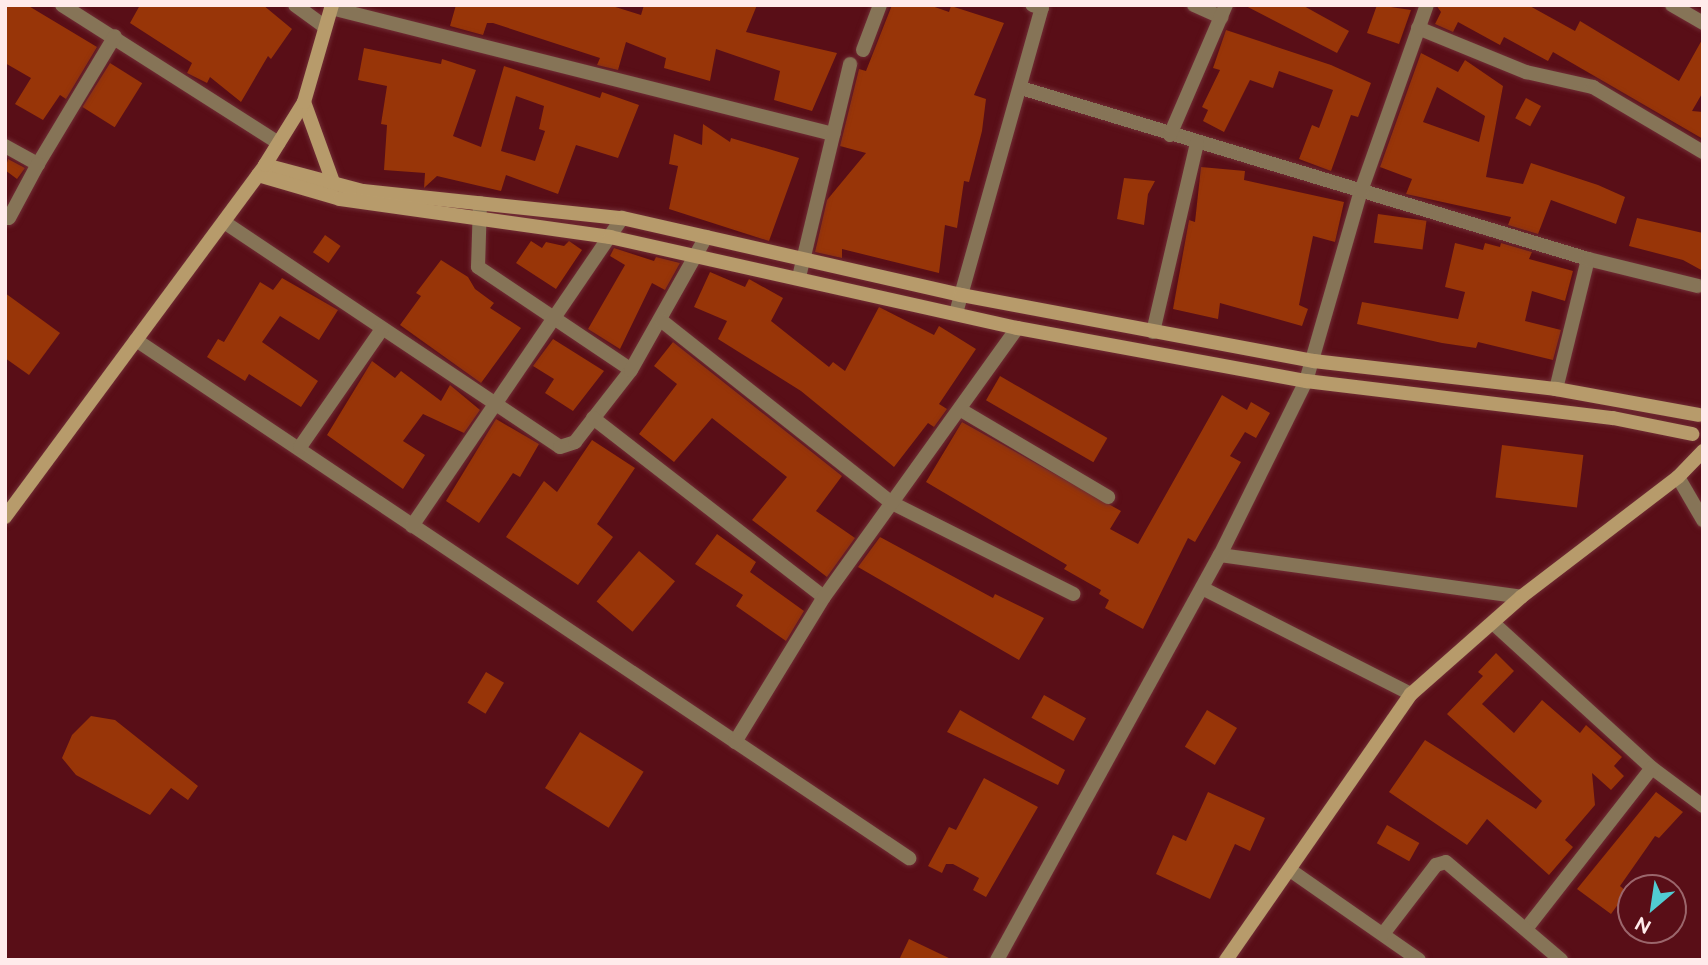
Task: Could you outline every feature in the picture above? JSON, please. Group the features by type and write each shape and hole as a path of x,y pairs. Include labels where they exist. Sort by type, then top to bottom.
{"street":[{"path":"62,5 115,36 279,143"},
{"path":"295,5 325,27"},
{"path":"863,50 880,5"},
{"path":"1170,135 1224,11 1194,5"},
{"path":"997,960 1220,555 1306,381 1314,362 1361,191 1427,5"},
{"path":"1672,5 1703,23"},
{"path":"5,517 224,222 279,143 304,102 331,6 833,134"},
{"path":"956,313 1021,88 1039,6"},
{"path":"1418,28 1527,72 1593,87 1703,152"},
{"path":"9,218 38,164 115,36"},
{"path":"799,277 850,64"},
{"path":"1021,88 1170,135 1588,258 1698,286"},
{"path":"304,102 334,185"},
{"path":"1153,332 1198,143"},
{"path":"5,146 38,164"},
{"path":"261,170 334,185 622,218 961,295 1314,362 1556,389 1701,414 1698,439 1613,418 1306,381 1017,328 697,254 610,237 340,199 261,170"},
{"path":"480,203 477,219 478,267 631,370"},
{"path":"412,526 622,218"},
{"path":"224,222 560,447 575,442 631,370 662,321 706,237"},
{"path":"1556,389 1588,258"},
{"path":"662,321 892,503 1074,594"},
{"path":"736,742 824,597 961,410 1017,328"},
{"path":"300,447 382,329"},
{"path":"136,340 300,447 412,526 909,858"},
{"path":"1613,418 1615,400"},
{"path":"961,410 1108,497"},
{"path":"593,418 824,597"},
{"path":"1226,960 1411,694 1521,597 1678,477 1703,451"},
{"path":"1678,477 1703,520"},
{"path":"1220,555 1521,597"},
{"path":"1202,588 1411,694"},
{"path":"1493,623 1652,768 1703,806"},
{"path":"1526,929 1652,768"},
{"path":"1383,934 1440,862 1452,865 1561,960"},
{"path":"1290,870 1419,960"}],"building":[{"path":"5,5 27,5 97,47 66,99 60,95 43,120 15,104 31,78 5,63"},
{"path":"140,5 263,5 292,29 271,59 268,56 241,102 210,77 207,83 187,73 192,63 130,23"},
{"path":"456,5 609,5 641,15 644,5 757,5 746,32 837,53 812,111 774,100 780,71 716,49 710,81 664,68 666,58 626,42 618,70 597,65 600,58 493,23 487,23 483,35 450,26"},
{"path":"892,5 929,5 949,12 951,6 1004,23 974,95 986,99 982,131 969,182 964,181 957,228 945,225 939,273 842,249 842,258 815,252 827,200 866,153 840,146 859,69 866,71"},
{"path":"1244,5 1302,5 1349,31 1337,53"},
{"path":"1377,5 1411,10 1399,44 1367,33"},
{"path":"1436,5 1528,5 1575,31 1580,21 1679,81 1703,38 1703,92 1692,111 1703,112 1703,139 1553,52 1548,61 1504,37 1500,45 1458,22 1453,32 1435,24 1441,12"},
{"path":"1226,30 1331,65 1371,83 1358,117 1351,115 1331,171 1299,159 1312,125 1319,128 1333,90 1279,71 1273,88 1250,80 1224,132 1203,121 1208,110 1202,107 1220,70 1213,68"},
{"path":"364,48 441,64 442,59 476,70 453,136 481,147 504,66 600,98 602,92 639,105 618,158 576,145 558,194 506,175 501,191 437,176 424,188 425,173 384,170 387,125 381,124 387,86 358,80","holes":["516,96 544,106 539,129 545,131 535,161 501,151"]},
{"path":"1421,53 1458,72 1465,60 1503,86 1486,177 1523,184 1531,163 1598,185 1625,197 1616,224 1551,200 1538,234 1508,225 1511,217 1406,194 1412,179 1380,167","holes":["1437,87 1485,116 1479,142 1423,122"]},
{"path":"110,63 142,83 115,127 82,107"},
{"path":"1526,98 1541,106 1530,126 1515,118"},
{"path":"703,124 730,142 731,138 799,158 769,241 669,209 678,166 669,164 674,134 702,145"},
{"path":"8,159 25,168 17,179 5,170"},
{"path":"1201,167 1245,171 1244,180 1344,202 1335,242 1313,236 1299,305 1308,309 1302,326 1220,303 1218,319 1173,309 1189,220 1195,222"},
{"path":"1124,178 1155,181 1148,194 1144,225 1117,219"},
{"path":"1378,214 1427,221 1422,250 1374,243"},
{"path":"1637,218 1703,233 1703,271 1683,260 1629,246"},
{"path":"325,235 341,246 329,263 313,252"},
{"path":"531,241 542,248 546,242 564,246 569,241 582,250 556,289 516,263"},
{"path":"1455,243 1483,250 1485,243 1500,247 1501,243 1532,252 1529,259 1573,271 1565,301 1532,291 1525,321 1561,330 1553,360 1478,342 1476,348 1442,343 1357,324 1362,302 1458,319 1465,292 1445,287"},
{"path":"614,248 654,261 656,257 680,263 665,290 652,283 620,349 588,329 625,265 610,256"},
{"path":"441,260 468,277 475,289 494,303 490,308 521,328 481,383 400,325 421,296 416,293"},
{"path":"710,272 745,287 749,279 783,298 771,321 829,367 833,362 845,371 879,307 934,335 939,326 976,349 939,404 947,409 934,427 928,423 894,467 801,391 718,339 727,321 694,307"},
{"path":"282,278 338,310 319,340 280,316 262,342 318,381 301,407 249,374 245,381 207,357 218,339 224,342 260,282 273,290"},
{"path":"5,293 60,333 29,375 5,358"},
{"path":"553,339 604,371 573,411 545,393 554,379 533,366"},
{"path":"673,342 842,476 816,511 855,538 827,577 752,520 787,477 712,418 674,462 639,434 677,384 654,366"},
{"path":"372,361 395,378 401,371 441,401 450,385 480,410 464,433 423,414 403,441 425,455 403,489 327,435"},
{"path":"1000,376 1107,438 1093,462 986,400"},
{"path":"1222,395 1247,410 1251,402 1270,413 1256,438 1245,432 1230,456 1241,462 1195,542 1188,538 1143,629 1105,608 1109,600 1099,594 1101,590 1064,569 1067,565 926,482 962,422 1121,511 1110,529 1138,544"},
{"path":"496,419 539,444 520,477 513,473 479,523 446,501"},
{"path":"592,440 635,468 597,524 613,537 578,585 506,537 544,481 557,492"},
{"path":"1502,445 1583,455 1577,508 1496,498"},
{"path":"717,534 756,562 750,572 804,611 786,641 736,606 743,595 695,564"},
{"path":"880,537 993,598 995,594 1044,618 1019,660 858,567"},
{"path":"639,551 675,581 633,632 597,602"},
{"path":"1496,653 1514,671 1482,704 1514,733 1542,700 1580,733 1586,725 1622,757 1614,766 1624,776 1611,790 1592,773 1595,805 1565,840 1573,847 1549,875 1487,819 1467,845 1389,792 1425,740 1536,809 1542,801 1447,714 1483,676 1478,672"},
{"path":"486,672 504,683 485,714 467,703"},
{"path":"1044,695 1086,718 1073,741 1031,718"},
{"path":"960,710 1065,770 1058,785 947,732"},
{"path":"1207,710 1237,728 1215,765 1185,747"},
{"path":"91,716 115,720 198,786 188,800 171,788 150,815 76,775 62,758 72,735"},
{"path":"580,732 644,772 609,828 545,788"},
{"path":"984,778 1038,807 986,897 973,890 979,878 953,864 946,864 942,873 928,866 949,827 956,830"},
{"path":"1208,792 1265,818 1250,851 1235,844 1210,899 1156,874 1173,835 1186,841"},
{"path":"1656,792 1683,812 1659,838 1655,836 1628,874 1617,874 1617,906 1611,914 1577,889"},
{"path":"1387,825 1419,843 1409,861 1377,843"},
{"path":"909,939 953,960 899,960"}]}
